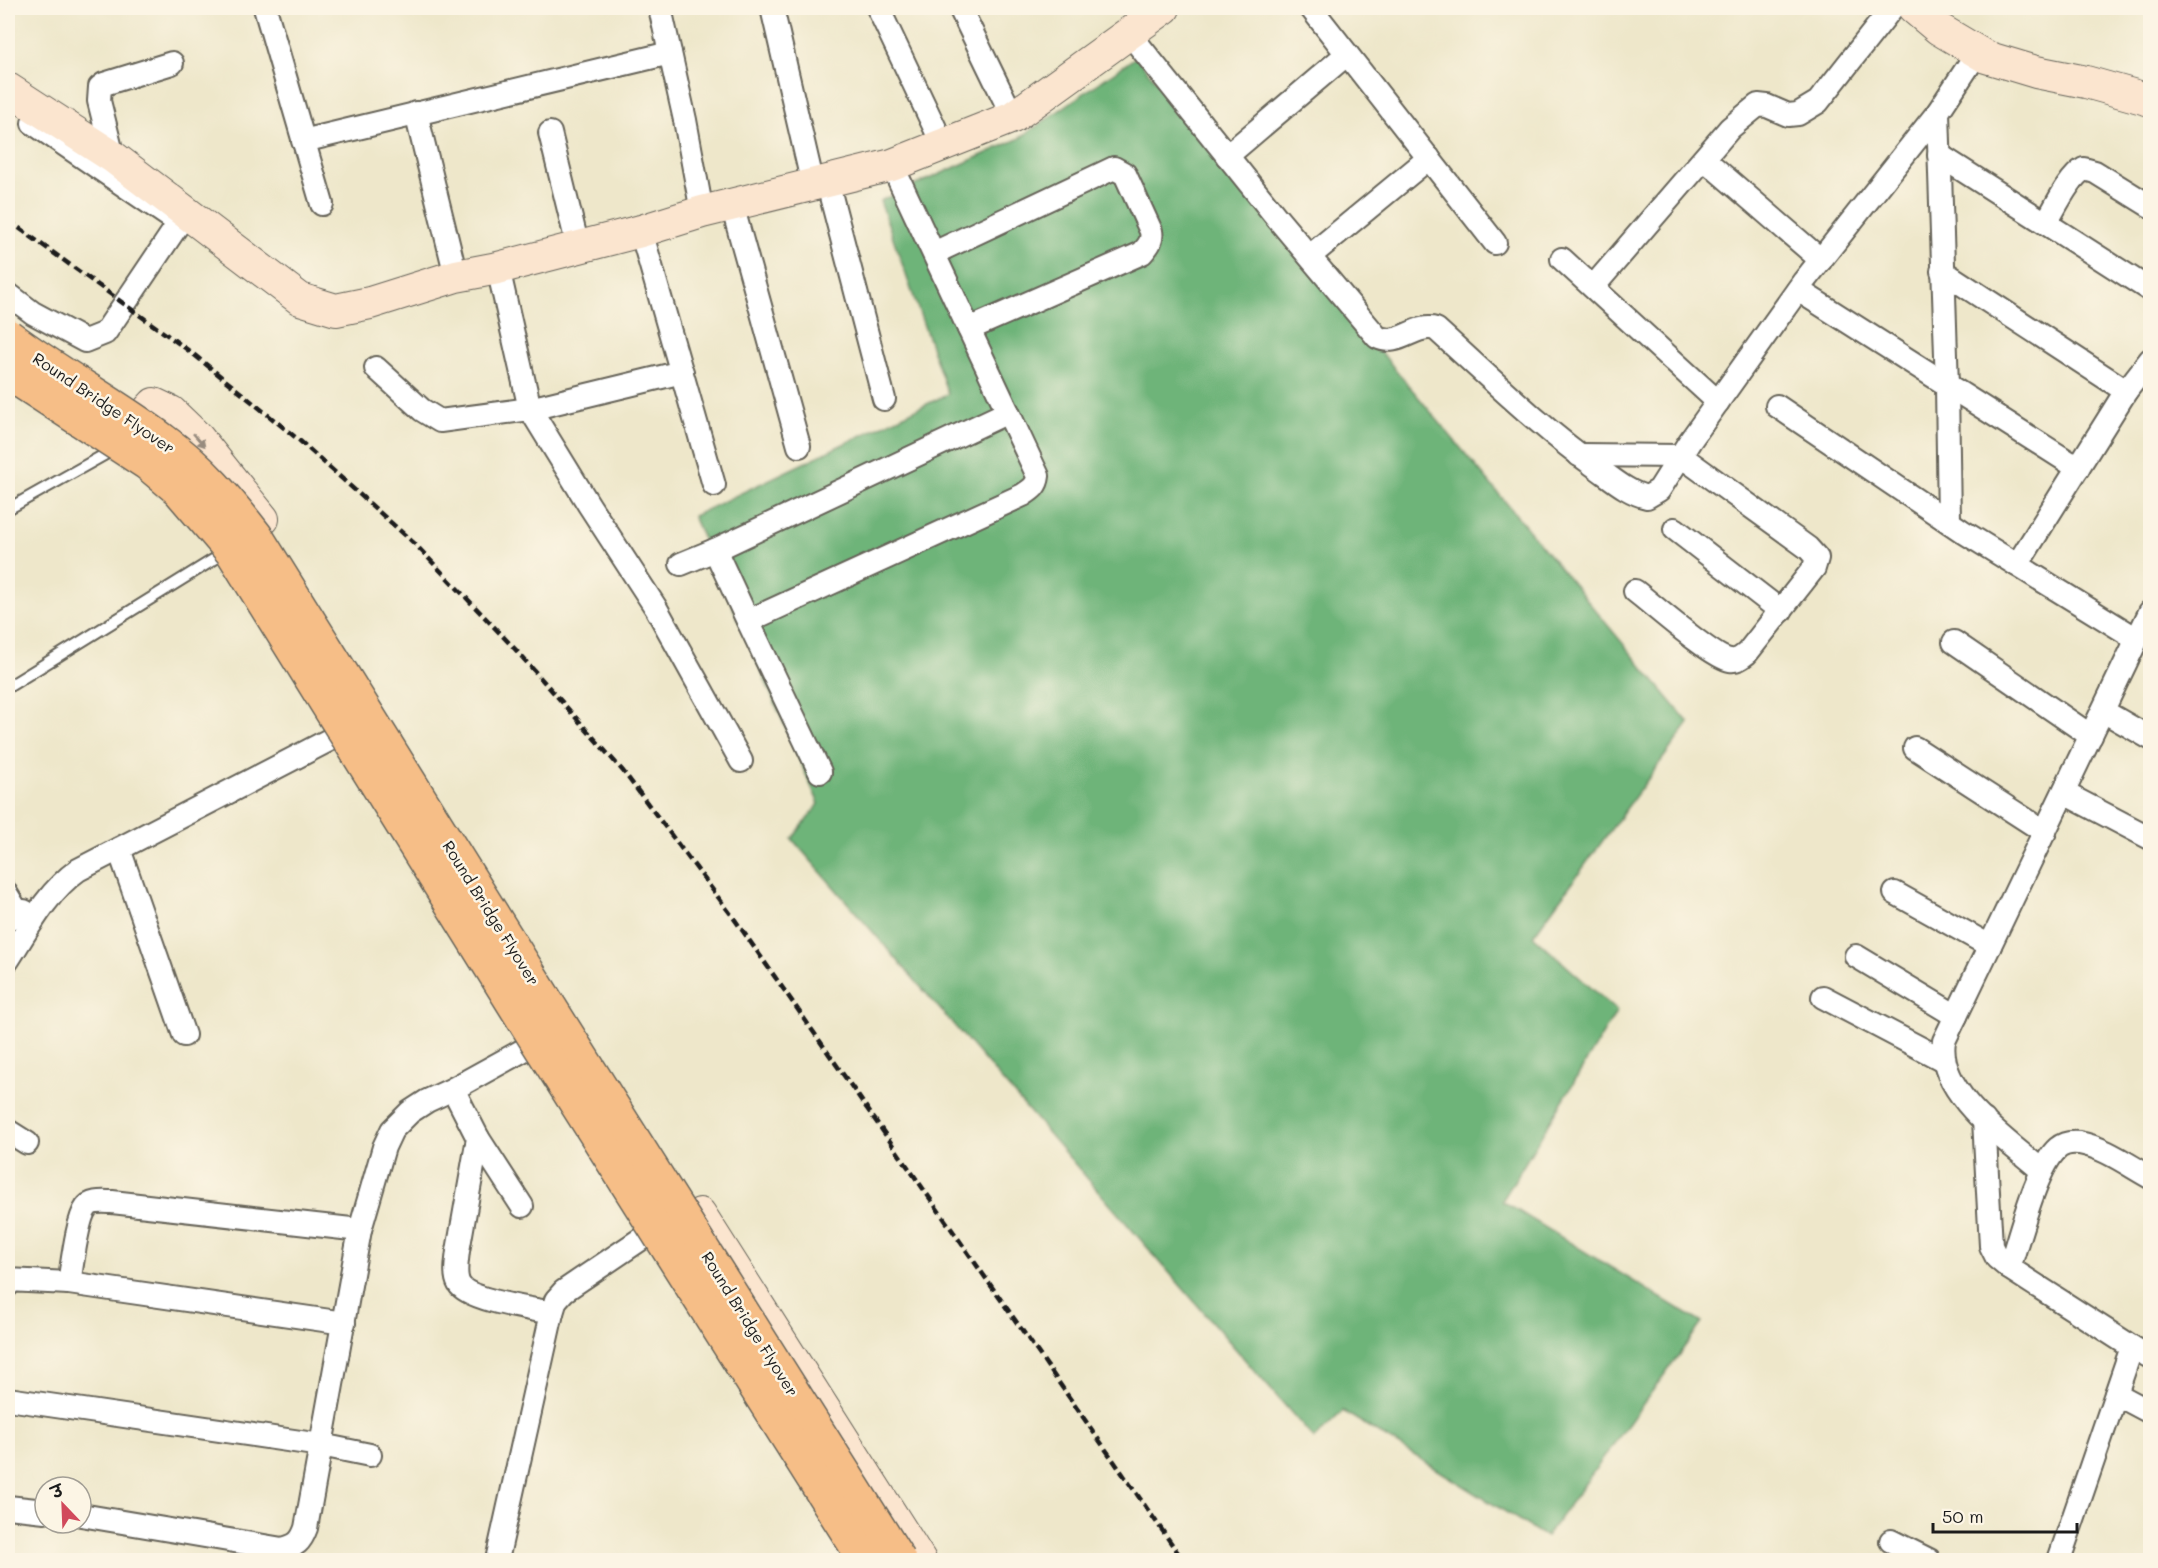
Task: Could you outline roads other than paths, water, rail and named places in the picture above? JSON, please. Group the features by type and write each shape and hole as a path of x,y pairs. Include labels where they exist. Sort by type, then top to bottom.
{"main road":[{"name":"Round Bridge Flyover","path":"8,336 34,356 166,441 199,470 236,510 256,536 575,1048 899,1560"},
{"name":"Round Bridge Flyover","path":"8,373 148,464 179,490 233,553 538,1043 866,1560"}],"street":[{"path":"265,8 321,204"},
{"path":"660,8 685,120 702,212"},
{"path":"772,8 820,183 884,399"},
{"path":"878,8 943,145"},
{"path":"960,8 1013,117"},
{"path":"8,89 113,157 300,299 336,310 370,303 456,276 498,268 641,231 702,212 892,165 1013,117 1164,8"},
{"path":"1311,8 1496,243"},
{"path":"1593,287 1730,128 1758,105 1767,106 1788,115 1798,114 1818,102 1892,8"},
{"path":"1914,8 1940,29 1977,53 2036,72 2086,81 2151,100"},
{"path":"1129,33 1276,218 1377,337 1384,340 1395,339 1421,327 1436,329 1579,455 1623,486 1647,498 1659,490 1798,290 1938,112 1977,53"},
{"path":"303,141 670,53"},
{"path":"1227,156 1347,54"},
{"path":"113,157 99,101 100,87 172,63"},
{"path":"8,104 179,223 105,333 85,341 33,313 8,294"},
{"path":"1938,112 1949,522"},
{"path":"416,113 456,276"},
{"path":"550,133 578,247"},
{"path":"1939,155 2151,290"},
{"path":"1310,256 1429,158"},
{"path":"1704,159 1821,260"},
{"path":"748,621 1033,489 1037,483 1038,476 892,165"},
{"path":"934,253 1114,168 1125,174 1151,231 1150,243 1142,253 969,329"},
{"path":"2046,223 2072,179 2084,169 2095,172 2151,206"},
{"path":"732,205 799,446"},
{"path":"641,231 714,485"},
{"path":"1562,259 1718,402"},
{"path":"498,268 530,409 656,608 741,761"},
{"path":"1942,271 2126,391"},
{"path":"1798,290 2078,468"},
{"path":"2017,565 2126,391 2151,360"},
{"path":"376,368 422,410 440,421 530,409 682,372"},
{"path":"8,381 66,422 112,450 166,493 222,555 851,1560"},
{"path":"112,450 154,404 171,412 198,438 267,524 485,881 920,1560"},
{"path":"1777,406 1949,522 2138,639"},
{"path":"681,564 1008,412"},
{"path":"1579,455 1681,456 1815,555 1817,562 1781,611 1739,660 1732,661 1724,658 1695,639 1635,591"},
{"path":"1675,529 1781,611"},
{"path":"715,550 820,772"},
{"path":"2041,1170 1970,1108 1955,1087 1943,1060 1944,1041 2150,617"},
{"path":"1954,642 2091,736"},
{"path":"2103,711 2151,738"},
{"path":"8,960 21,918 48,899 69,877 335,737"},
{"path":"1915,748 2045,832"},
{"path":"2064,792 2151,838"},
{"path":"119,849 184,1035"},
{"path":"1895,893 1990,946"},
{"path":"1856,956 1956,1016"},
{"path":"1823,997 1943,1060"},
{"path":"93,1517 282,1549 302,1540 360,1230 384,1147 392,1130 410,1112 529,1047"},
{"path":"453,1089 478,1138 522,1206"},
{"path":"1984,1120 1991,1246 1997,1258 2009,1268 2141,1352 2116,1394 2066,1557"},
{"path":"8,1131 27,1143"},
{"path":"478,1138 458,1251 456,1270 458,1283 465,1290 482,1297 552,1313"},
{"path":"2009,1268 2041,1170 2057,1149 2066,1143 2094,1147 2151,1177"},
{"path":"69,1283 81,1217 86,1207 94,1203 124,1204 360,1230"},
{"path":"497,1560 556,1300 564,1292 647,1235"},
{"path":"8,1285 8,1280 69,1283 344,1323"},
{"path":"2116,1394 2151,1412"},
{"path":"8,1399 321,1445 370,1455"},
{"path":"8,1507 33,1510"},
{"path":"1891,1541 1929,1560"}],"lane":[{"path":"8,509 112,450"},
{"path":"8,687 222,555"},
{"path":"8,885 21,918"}],"railway":[{"path":"8,220 192,353 300,441 415,544 515,649 623,771 733,917 1183,1560"}]}
